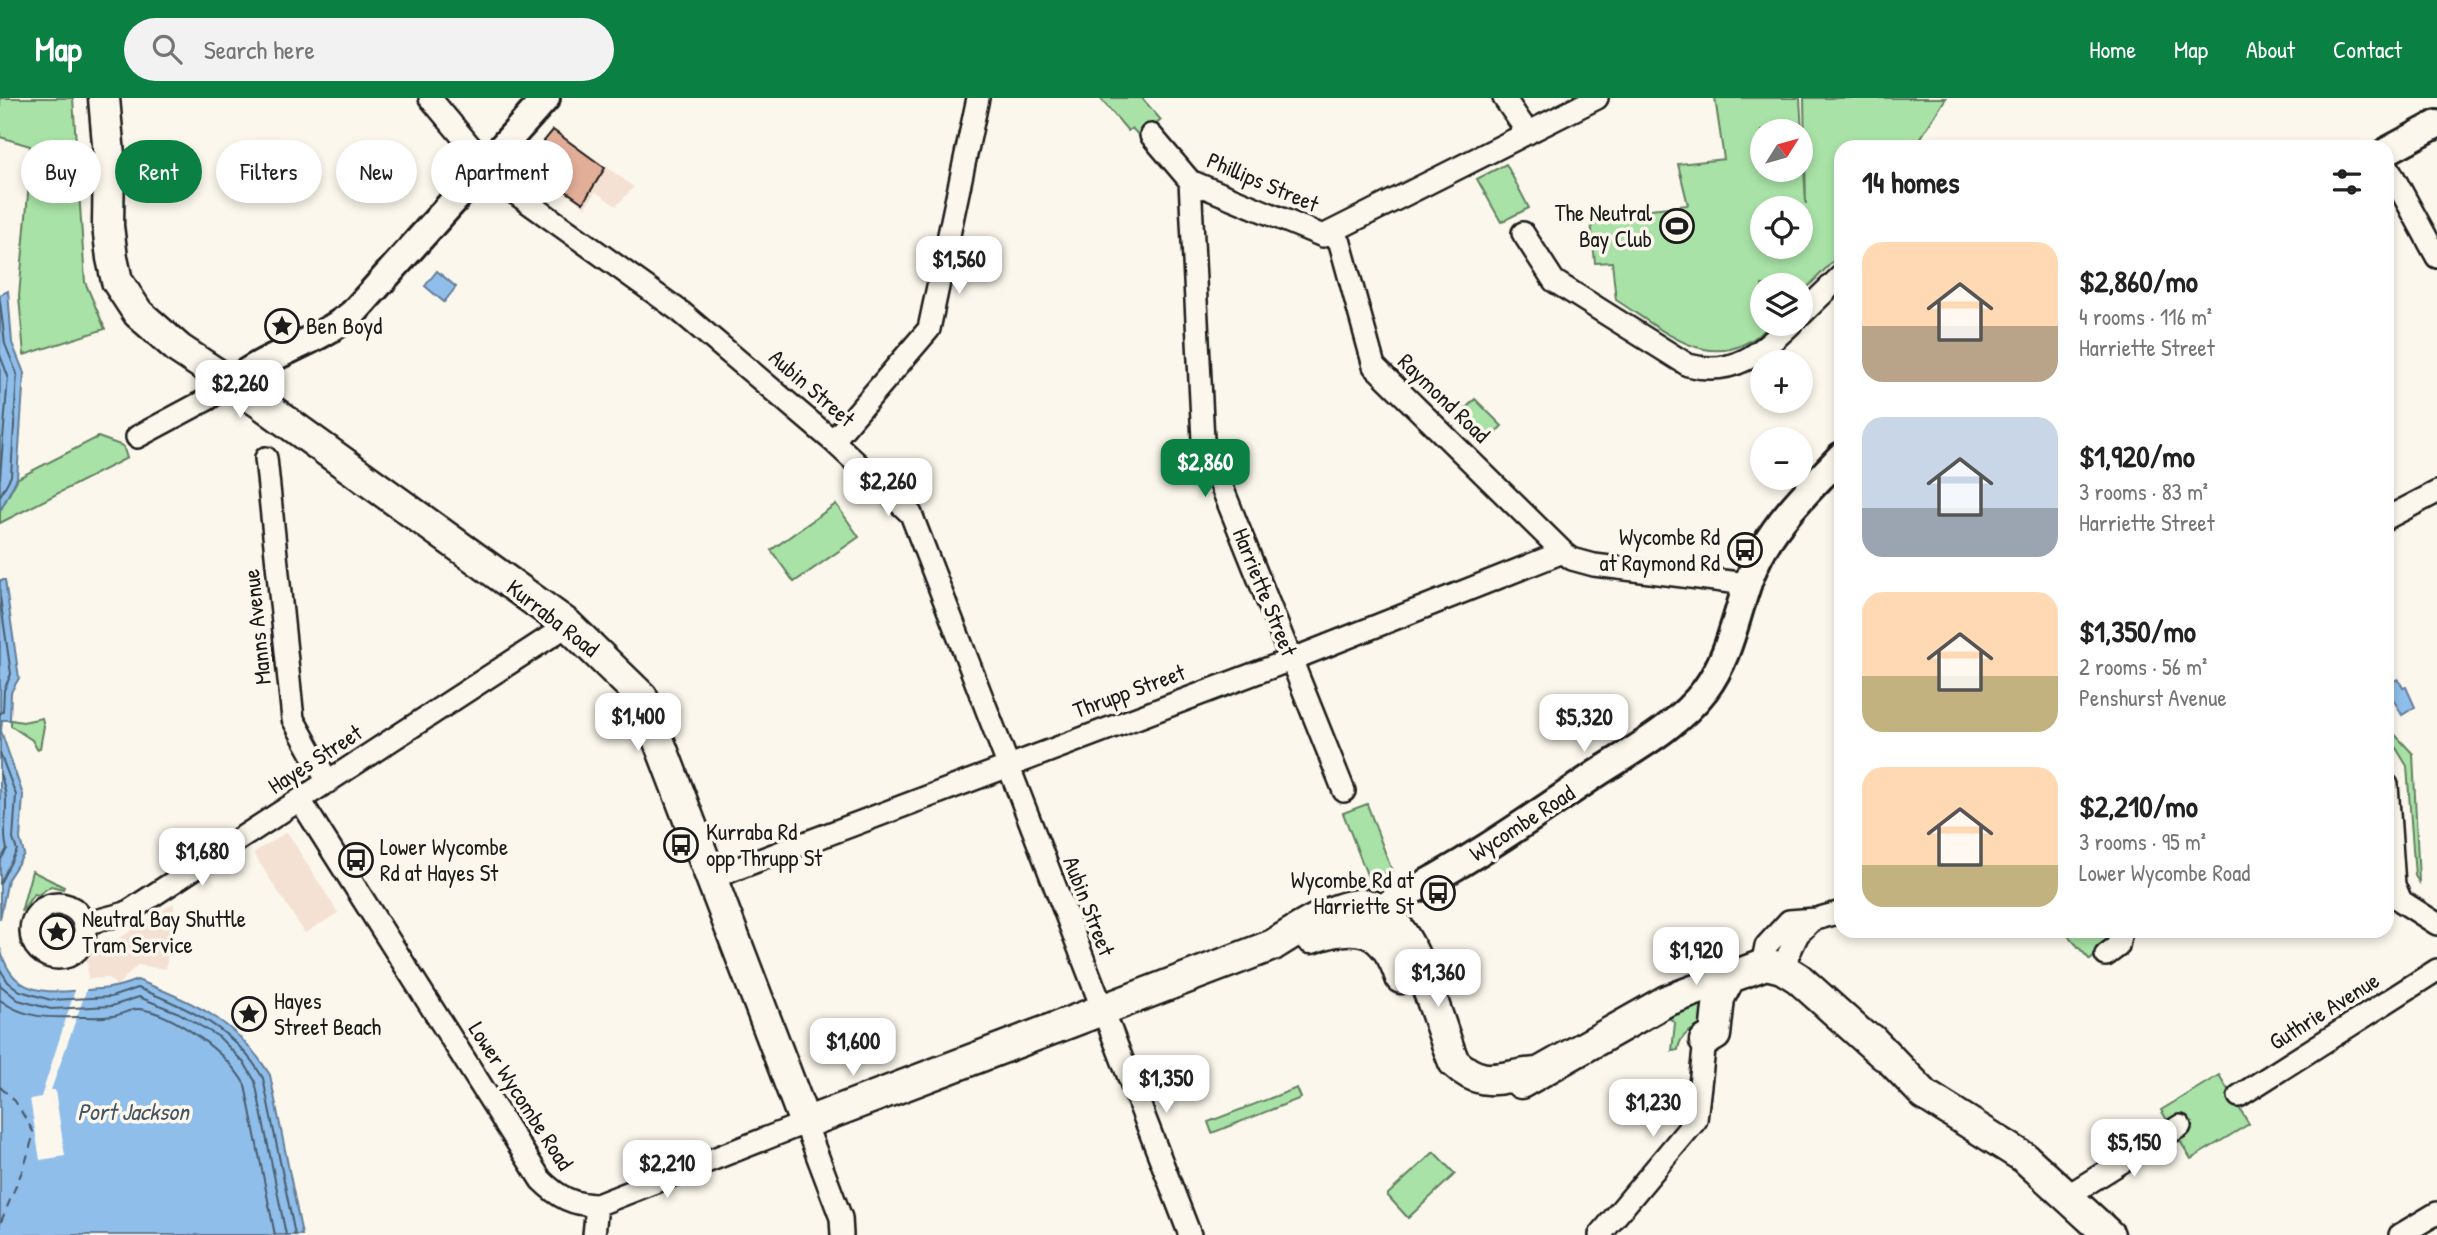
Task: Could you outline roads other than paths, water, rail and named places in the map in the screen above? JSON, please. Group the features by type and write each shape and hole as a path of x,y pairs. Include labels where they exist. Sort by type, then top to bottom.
{"main road":[{"name":"Kurraba Road","path":"88,98 95,176 108,226 117,281 133,307 163,338 231,383 568,625 642,697 805,1123"},
{"name":"Kurraba Road","path":"104,98 110,179 108,226"},
{"name":"Wycombe Road","path":"805,1123 1273,945 1299,942 1373,920"},
{"path":"1373,920 1390,949 1426,1048 1442,1072 1460,1089 1484,1097 1511,1090 1536,1073 1666,1002 1728,961 1775,957 1926,1095 2025,1158 2109,1235"},
{"path":"1666,1002 1775,957"},
{"path":"1705,1041 1715,1035 1719,998 1730,977"}],"street":[{"name":"Aubin Street","path":"430,98 464,140"},
{"path":"509,140 546,98"},
{"path":"833,441 929,329 978,98"},
{"path":"1504,98 1528,133"},
{"path":"1333,232 1597,98"},
{"path":"2394,147 2437,124"},
{"name":"Phillips Street","path":"1151,135 1190,181 1323,236 1333,232"},
{"path":"2394,177 2437,257"},
{"name":"Harriette Street","path":"1190,181 1203,440 1344,791"},
{"path":"137,437 208,399 259,363 334,328 349,317 453,203"},
{"name":"Aubin Street","path":"529,203 681,312 833,441 911,514 1190,1235"},
{"name":"Raymond Road","path":"1333,232 1340,243 1374,366 1563,552 1572,559 1594,565 1747,584"},
{"path":"1523,233 1555,281 1688,365 1712,369 1743,363 1757,355 1778,336"},
{"path":"1813,303 1834,283"},
{"name":"Manns Avenue","path":"266,458 293,719 328,782"},
{"name":"Wycombe Road","path":"1373,920 1488,847 1691,707 1718,669 1731,643 1747,584 1762,549 1784,518 1834,464"},
{"path":"2394,514 2437,492"},
{"name":"Thrupp Street","path":"712,878 1007,764 1293,659 1563,552"},
{"name":"Hayes Street","path":"84,924 126,913 568,625"},
{"name":"Lower Wycombe Road","path":"300,800 541,1180 554,1193 569,1201 580,1205 597,1205"},
{"path":"2394,885 2401,901 2437,924"},
{"path":"1775,957 1789,921 1812,920 1834,914"},
{"path":"2106,955 2118,946 2120,938"},
{"name":"Guthrie Avenue","path":"2239,1096 2437,971"},
{"path":"1600,1235 1696,1120 1705,1041"},
{"path":"594,1235 597,1205 805,1123"},
{"name":"Kurraba Road","path":"805,1123 841,1218 842,1235"},
{"path":"2067,1196 2180,1126"},
{"path":"2400,1235 2437,1213"}],"water":[{"path":"437,271 456,287 444,302 425,286"},
{"path":"8,291 12,343 24,373 17,478 0,511 0,295"},
{"path":"0,580 5,580 19,678 11,692 10,720 2,720 1,731 23,795 20,839 24,854 8,879 0,919"},
{"path":"2398,679 2403,688 2406,687 2415,707 2402,715 2394,701 2394,681"},
{"name":"Port Jackson","path":"0,948 10,972 26,986 59,992 113,987 137,980 195,1005 243,1040 270,1075 302,1235 0,1235"}],"place":[{"name":"The Neutral Bay Club","path":"1677,226"},
{"name":"Ben Boyd","path":"282,326"},
{"name":"Wycombe Rd at Raymond Rd","path":"1745,550"},
{"name":"Kurraba Rd opp Thrupp St","path":"681,845"},
{"name":"Lower Wycombe Rd at Hayes St","path":"356,860"},
{"name":"Wycombe Rd at Harriette St","path":"1438,893"},
{"name":"Neutral Bay Shuttle Tram Service","path":"57,932"},
{"name":"Hayes Street Beach","path":"249,1014"}]}
